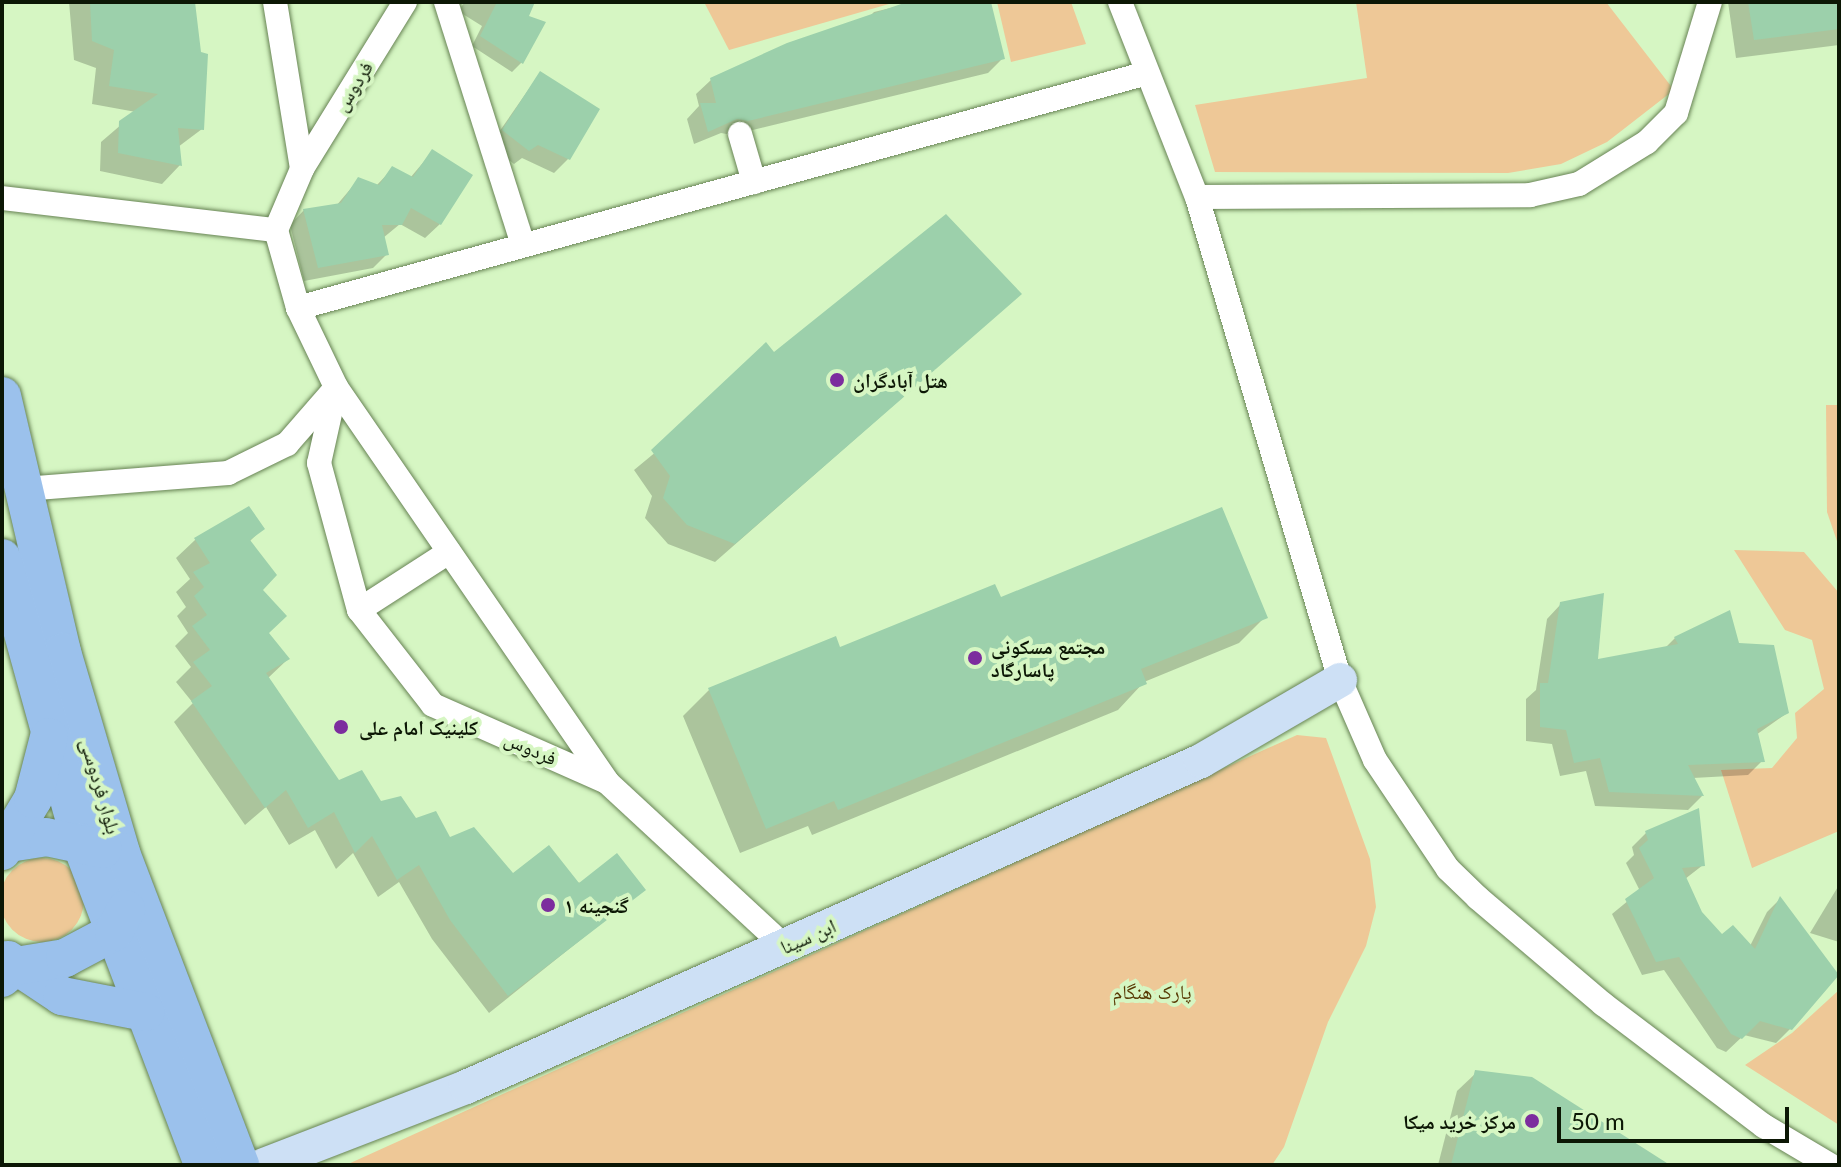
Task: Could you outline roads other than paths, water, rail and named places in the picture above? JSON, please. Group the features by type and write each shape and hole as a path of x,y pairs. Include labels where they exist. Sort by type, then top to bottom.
{"main road":[{"name":"بلوار فردوسی","path":"2,396 62,652 121,853 240,1165"},
{"name":"بلوار فردوسی","path":"2,558 49,737 81,843 203,1165"},
{"path":"6,847 33,799 49,737"},
{"path":"6,847 46,837 121,853"},
{"path":"7,966 65,958 114,932 134,893"},
{"path":"7,966 62,996 145,1012"}],"street":[{"path":"275,2 302,169"},
{"name":"فردوس","path":"405,2 302,169 276,230 298,308 336,387 607,782 784,946"},
{"path":"446,2 523,245"},
{"path":"1120,2 1197,197 1340,680 1375,760 1448,869 1603,1004 1764,1126 1830,1165"},
{"path":"1197,197 1530,195 1579,184 1647,142 1676,113 1710,2"},
{"path":"298,308 1147,73"},
{"path":"740,134 754,182"},
{"path":"2,198 276,230"},
{"path":"24,489 228,473 287,444 336,387"},
{"name":"فردوس","path":"336,387 319,463 359,610 433,705 607,782"},
{"path":"359,610 449,552"},
{"name":"ابن سینا","path":"264,1165 466,1087 1201,761 1340,680"}],"place":[{"name":"هتل آبادگران","path":"837,380"},
{"name":"مجتمع مسکونی پاسارگاد","path":"975,658"},
{"name":"کلینیک امام علی","path":"341,727"},
{"name":"گنجینه ۱","path":"548,905"},
{"name":"مرکز خرید میکا","path":"1532,1121"}],"park label":[{"name":"پارک هنگام","path":"1152,991"}]}
